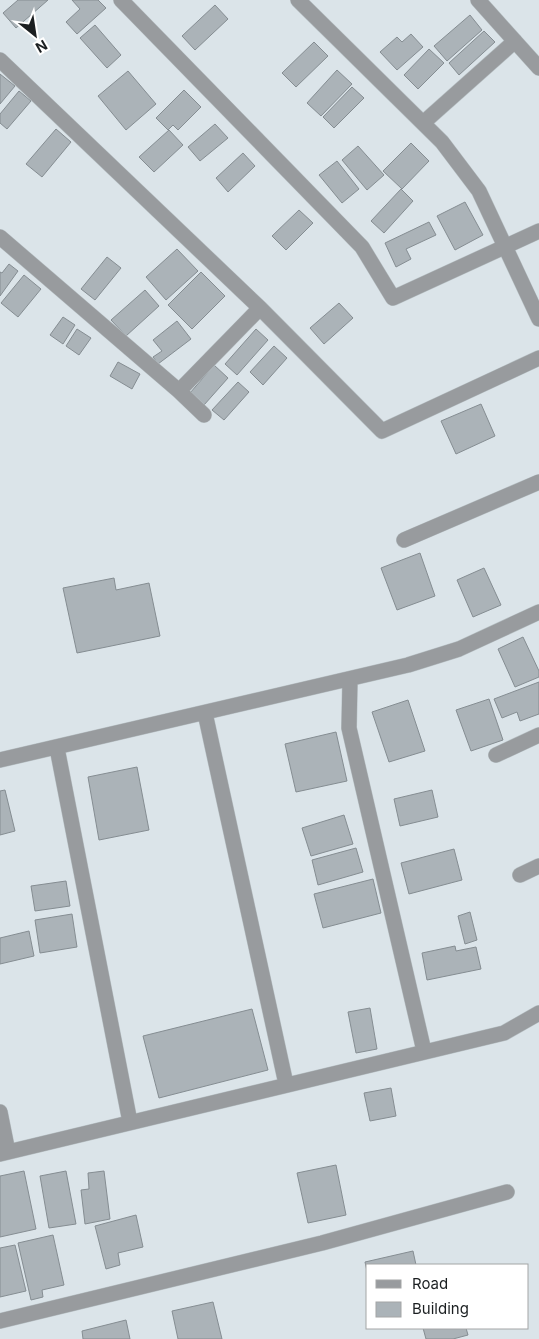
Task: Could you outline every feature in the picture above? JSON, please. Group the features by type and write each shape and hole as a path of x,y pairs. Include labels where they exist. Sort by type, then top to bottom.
{"street":[{"path":"121,0 362,247 393,298 539,231"},
{"path":"298,0 423,123 452,154 480,191 539,319"},
{"path":"478,0 539,68"},
{"path":"423,123 515,41"},
{"path":"0,60 260,308 382,431 539,358"},
{"path":"0,237 179,391 204,415"},
{"path":"179,391 260,308"},
{"path":"404,540 539,482"},
{"path":"0,760 408,665 459,649 539,612"},
{"path":"350,679 349,728 424,1051"},
{"path":"205,713 286,1084"},
{"path":"496,755 539,735"},
{"path":"57,748 130,1122"},
{"path":"520,875 539,866"},
{"path":"0,1112 4,1153 504,1033 539,1013"},
{"path":"0,1321 322,1242 507,1192"}],"building":[{"path":"18,0 48,0 16,28 3,13"},
{"path":"72,0 98,0 106,8 77,34 66,22 80,9"},
{"path":"215,5 228,19 195,50 182,36"},
{"path":"470,15 482,30 447,61 434,46"},
{"path":"95,25 121,55 107,68 80,38"},
{"path":"484,31 495,42 459,75 449,63"},
{"path":"411,34 423,47 397,70 380,52 397,37 402,42"},
{"path":"314,42 328,56 296,87 282,73"},
{"path":"429,49 444,63 418,89 404,75"},
{"path":"337,70 352,84 321,116 307,103"},
{"path":"128,71 156,104 126,130 98,96"},
{"path":"0,74 15,86 0,104"},
{"path":"352,87 364,98 334,128 323,117"},
{"path":"184,90 201,107 178,130 173,125 168,130 156,118"},
{"path":"19,91 31,101 7,129 0,123 0,114"},
{"path":"215,124 228,138 200,161 188,147"},
{"path":"56,129 71,142 42,177 26,164"},
{"path":"169,130 183,145 154,172 139,157"},
{"path":"411,143 429,161 402,189 383,171"},
{"path":"358,146 384,175 367,190 342,160"},
{"path":"243,153 255,166 228,192 216,178"},
{"path":"337,161 359,189 342,203 319,175"},
{"path":"401,189 413,201 384,233 371,221"},
{"path":"465,202 483,235 455,250 437,216"},
{"path":"299,210 313,223 286,250 272,236"},
{"path":"429,222 436,235 406,249 411,259 396,267 385,243"},
{"path":"177,249 198,271 166,300 146,277"},
{"path":"107,257 121,268 95,300 81,289"},
{"path":"9,264 18,271 0,296 0,272 2,273"},
{"path":"201,272 225,296 192,329 168,305"},
{"path":"24,275 41,289 18,317 1,303"},
{"path":"145,290 159,306 126,336 111,320"},
{"path":"339,303 353,318 324,344 310,328"},
{"path":"63,317 75,325 63,344 50,335"},
{"path":"177,321 191,339 158,364 153,357 162,351 153,340"},
{"path":"77,329 91,338 79,355 66,346"},
{"path":"256,329 268,340 237,375 225,364"},
{"path":"274,346 287,358 263,385 250,372"},
{"path":"118,362 140,374 132,389 110,376"},
{"path":"214,365 228,378 204,405 190,393"},
{"path":"238,382 249,392 224,420 212,410"},
{"path":"481,404 495,436 456,454 441,421"},
{"path":"420,553 435,596 397,610 381,568"},
{"path":"484,568 501,605 473,617 457,580"},
{"path":"114,578 116,590 149,583 160,636 77,653 63,588"},
{"path":"523,637 539,671 539,677 515,687 498,649"},
{"path":"539,682 539,714 520,721 517,712 502,718 494,699"},
{"path":"489,699 503,740 471,751 456,710"},
{"path":"408,700 425,751 389,762 372,712"},
{"path":"336,732 347,781 296,792 285,744"},
{"path":"137,767 149,830 99,840 88,777"},
{"path":"5,790 15,831 0,835 0,791"},
{"path":"432,790 438,817 400,826 394,799"},
{"path":"344,815 353,844 311,856 302,828"},
{"path":"356,848 363,872 318,885 312,860"},
{"path":"454,849 462,880 409,894 401,863"},
{"path":"373,879 381,913 323,928 314,894"},
{"path":"66,881 70,906 35,911 31,886"},
{"path":"470,912 477,940 465,944 458,916"},
{"path":"72,914 77,947 40,953 35,920"},
{"path":"29,931 34,956 0,964 0,938"},
{"path":"455,946 456,951 476,947 481,969 427,980 422,953"},
{"path":"370,1008 377,1049 356,1053 348,1012"},
{"path":"252,1009 268,1070 159,1098 143,1036"},
{"path":"391,1088 396,1116 370,1121 364,1093"},
{"path":"336,1165 346,1215 308,1223 297,1173"},
{"path":"24,1171 36,1229 0,1237 0,1176"},
{"path":"66,1171 76,1224 49,1228 40,1176"},
{"path":"104,1171 110,1219 85,1224 81,1190 89,1189 88,1173"},
{"path":"136,1215 143,1247 118,1253 120,1265 106,1269 95,1226"},
{"path":"53,1235 64,1285 42,1290 43,1297 31,1300 18,1243"},
{"path":"15,1245 26,1291 0,1297 0,1248"},
{"path":"413,1251 416,1264 366,1264 366,1267 365,1262"},
{"path":"213,1302 222,1339 178,1339 172,1311"},
{"path":"126,1320 130,1339 83,1339 82,1331"},
{"path":"423,1329 466,1329 468,1335 453,1339 426,1339"}]}
